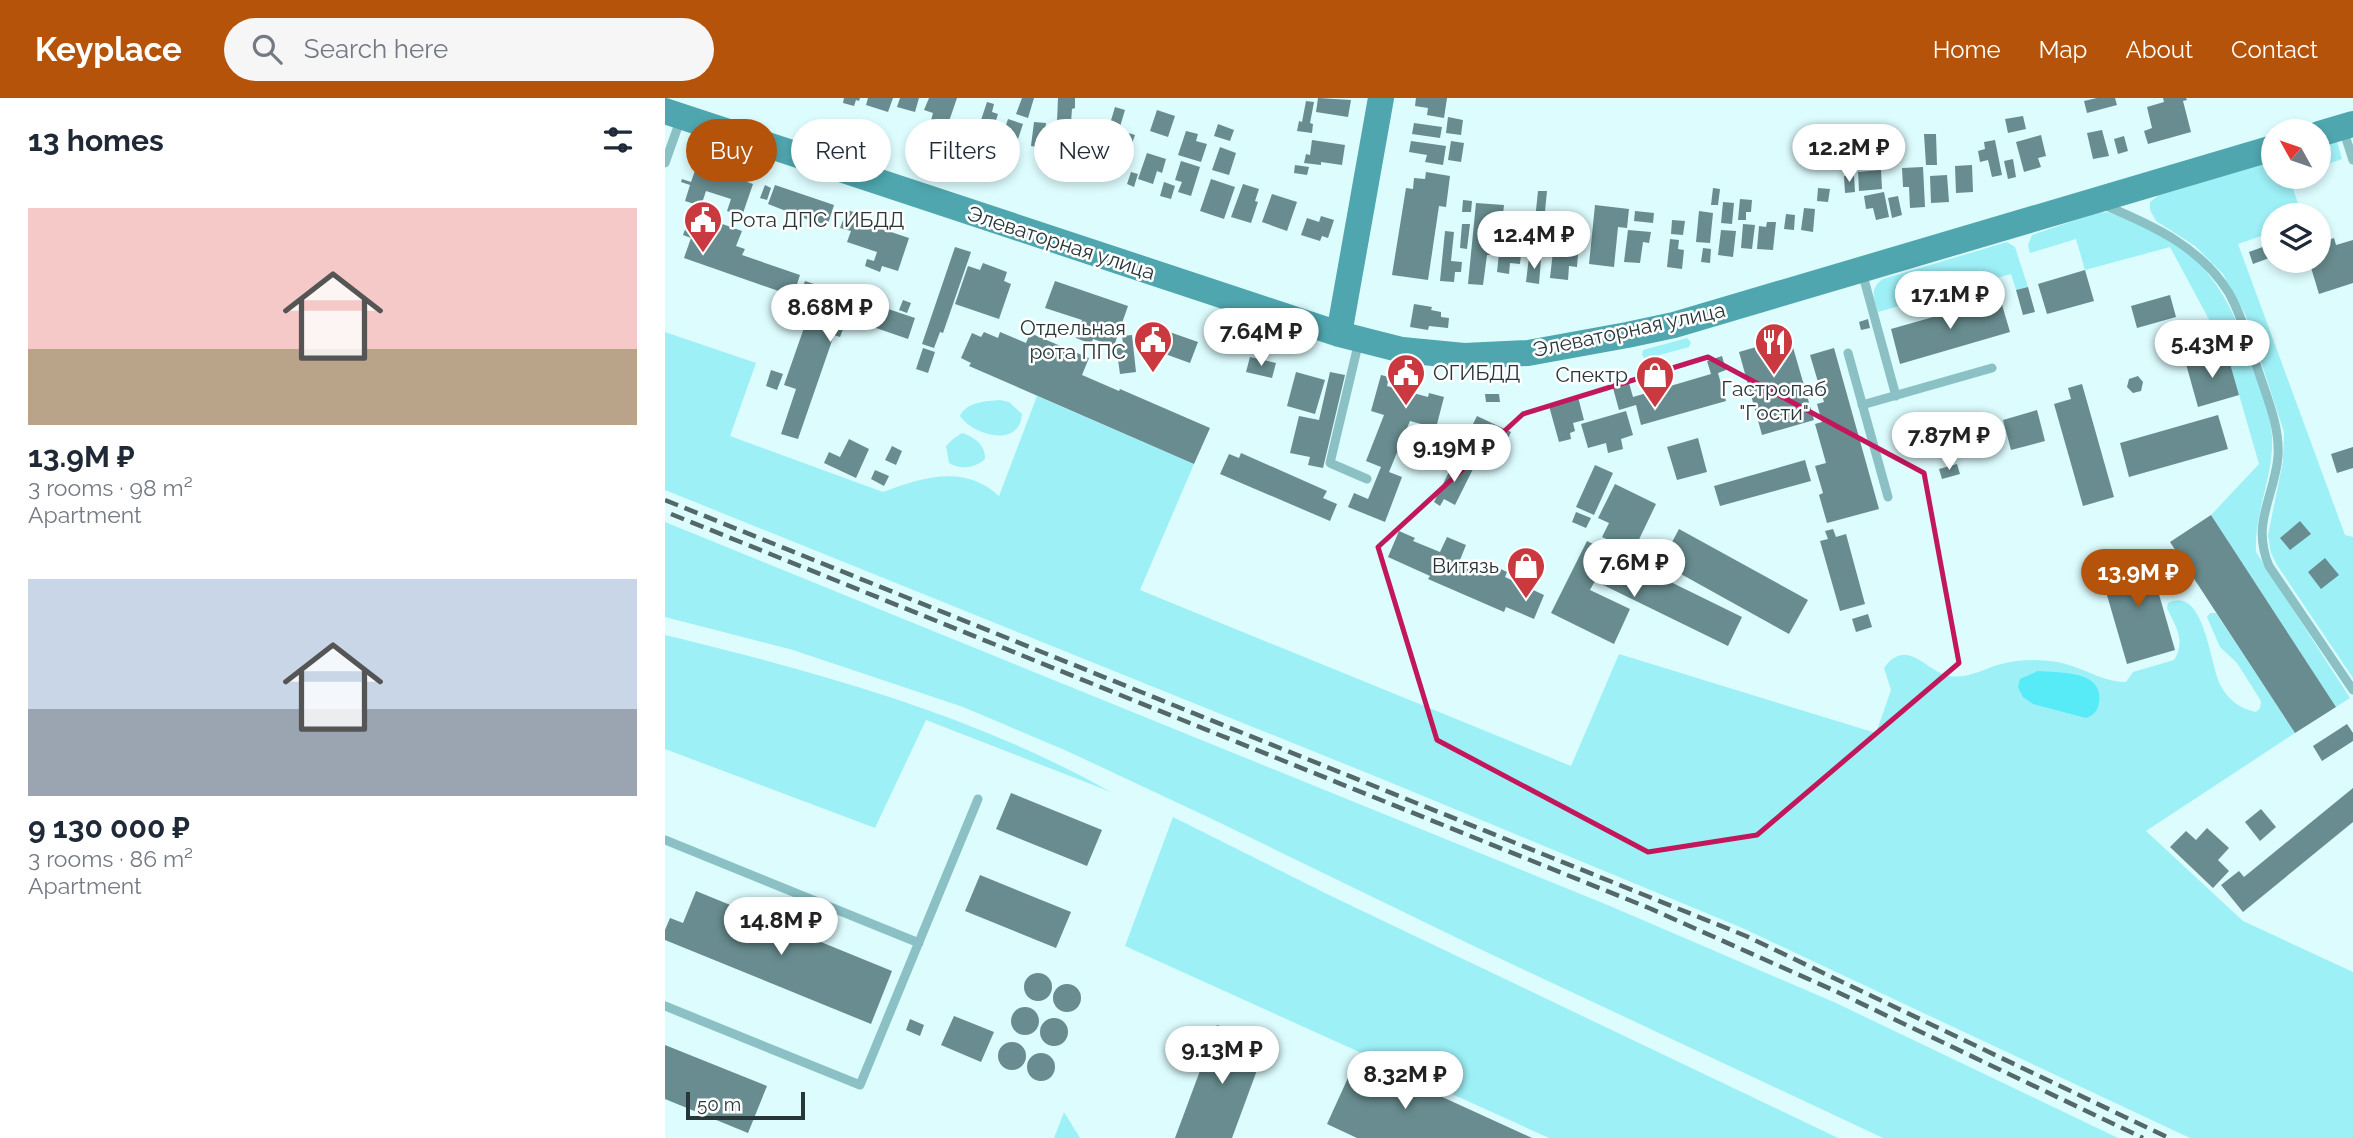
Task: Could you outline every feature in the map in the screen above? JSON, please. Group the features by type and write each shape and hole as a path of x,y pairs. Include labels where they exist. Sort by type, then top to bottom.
{"street":[{"path":"1349,337 1381,98"},
{"name":"Элеваторная улица","path":"673,113 1349,337 1402,350 1464,356 1528,353 1674,325 2261,152"}],"lane":[{"path":"665,163 673,113"},
{"path":"2338,128 2353,160"},
{"path":"2096,202 2150,224 2187,247 2209,267 2228,293 2241,320 2273,415 2278,447 2263,521 2261,539 2264,553 2269,566 2353,690"},
{"path":"1861,270 1896,396"},
{"path":"1349,337 1330,463 1367,479"},
{"path":"1848,353 1888,497"},
{"path":"1862,405 1992,368"},
{"path":"665,1006 860,1085 978,799"},
{"path":"665,840 919,943"}],"highlighted area":[{"path":"1708,357 1924,473 1959,663 1757,835 1648,852 1437,740 1378,547 1523,414"}],"shaded area":[{"path":"2337,141 2342,159 2331,163 2331,143"},
{"path":"2261,164 2261,189 2293,189 2298,203 2261,203 2261,236 2238,244 2345,535 2353,537 2353,678 2271,553 2268,535 2283,461 2284,432 2246,316 2223,274 2195,246 2156,221 2150,210 2150,202 2159,195"},
{"path":"2107,212 2139,223 2166,237 2188,253 2206,271 2234,316 2268,413 2272,437 2256,552 2350,698 2336,707 2211,515 2259,464 2227,353 2170,247 2085,270 2076,239 2030,253 2028,245 2032,235 2096,213"},
{"path":"2007,242 2015,247 2028,287 2016,290 2011,274 1878,312 1874,290 1883,279"},
{"path":"665,332 756,363 730,436 883,492 943,476 972,480 999,496 1037,396 1194,464 1140,590 1571,766 1619,654 1876,733 1891,690 1884,668 1900,655 1916,658 1940,673 1956,677 2001,664 2037,660 2060,662 2107,679 2126,682 2133,672 2174,660 2178,653 2179,640 2167,608 2168,603 2180,600 2190,605 2198,616 2217,676 2227,696 2245,709 2256,712 2261,701 2237,663 2220,647 2207,617 2210,613 2216,613 2295,733 2146,831 2243,921 2353,972 2353,1138 2190,1138 1740,927 1382,779 665,490"},
{"path":"1687,338 1691,342 1689,347 1645,359 1642,355 1643,350"},
{"path":"1000,400 1009,402 1022,414 1019,425 1005,435 975,429 960,416 972,405"},
{"path":"962,433 975,439 985,454 985,459 973,466 963,467 949,463 946,446"},
{"path":"665,522 1610,906 1836,1003 2118,1138 1883,1138 1067,751 963,707 793,650 665,617"},
{"path":"665,635 780,664 894,698 1005,740 1111,792 926,720 875,828 665,749"},
{"path":"2038,671 2078,675 2095,684 2099,692 2097,710 2086,718 2033,704 2023,697 2018,687 2020,679"},
{"path":"1173,817 1329,895 1838,1138 1549,1138 1125,946"},
{"path":"1064,1112 1080,1138 1054,1138"}],"building":[{"path":"844,98 860,98 854,106 843,103"},
{"path":"868,98 893,98 888,112 866,105"},
{"path":"900,98 919,98 915,112 897,107"},
{"path":"929,98 957,98 950,119 931,119 933,113 924,110"},
{"path":"1022,98 1034,98 1028,118 1016,114"},
{"path":"1058,98 1075,98 1071,119 1057,119"},
{"path":"1318,98 1351,100 1348,117 1316,112"},
{"path":"1416,98 1447,98 1444,118 1427,115 1428,108 1415,106"},
{"path":"2115,98 2117,105 2087,113 2084,101"},
{"path":"2163,98 2186,98 2187,100 2183,101 2191,132 2148,144 2144,131 2152,128 2147,107 2164,102"},
{"path":"1306,101 1314,102 1310,123 1313,124 1312,133 1297,131 1299,121 1302,122"},
{"path":"987,102 994,104 992,112 998,114 996,119 981,119"},
{"path":"1115,107 1125,110 1122,119 1111,119"},
{"path":"1157,110 1175,116 1168,137 1150,131"},
{"path":"2023,116 2026,129 2008,133 2005,119"},
{"path":"1448,117 1463,120 1461,135 1446,133"},
{"path":"1034,122 1034,146 1031,146"},
{"path":"1414,123 1442,127 1440,138 1412,134"},
{"path":"1218,124 1234,130 1230,141 1214,136"},
{"path":"2102,130 2109,156 2093,159 2087,133"},
{"path":"1186,131 1198,134 1196,141 1207,144 1201,162 1178,155"},
{"path":"1924,134 1936,134 1937,165 1926,165"},
{"path":"2041,135 2046,156 2038,158 2041,167 2024,172 2016,142"},
{"path":"2124,136 2128,151 2118,154 2114,139"},
{"path":"1312,140 1345,145 1342,165 1304,163 1306,154 1310,155"},
{"path":"1995,140 2002,175 1992,177 1988,160 1980,162 1978,151 1985,149 1984,142"},
{"path":"1411,141 1446,146 1443,165 1425,162 1427,155 1409,152"},
{"path":"1451,141 1464,143 1461,162 1448,160"},
{"path":"1220,147 1236,153 1229,175 1212,170"},
{"path":"1147,153 1166,159 1162,173 1157,171 1153,184 1138,179"},
{"path":"2013,159 2016,177 2008,179 2004,161"},
{"path":"1181,161 1200,167 1191,196 1178,192 1182,182 1175,180"},
{"path":"1295,165 1309,167 1307,175 1294,173"},
{"path":"1972,165 1973,192 1956,193 1955,166"},
{"path":"1923,167 1925,207 1910,208 1909,187 1903,187 1902,168"},
{"path":"1881,170 1882,189 1859,191 1858,172"},
{"path":"1426,172 1450,176 1446,207 1439,206 1428,280 1392,275 1406,188 1413,189 1414,178 1425,179"},
{"path":"1134,173 1138,174 1134,187 1127,184 1134,182"},
{"path":"1854,175 1855,192 1845,193 1844,176"},
{"path":"1947,175 1949,202 1931,203 1930,176"},
{"path":"682,179 686,182 753,184 742,216 727,211 731,199 706,191 701,206 685,201 690,185 681,182"},
{"path":"1211,179 1235,187 1224,219 1200,211"},
{"path":"1164,182 1175,186 1171,199 1160,196"},
{"path":"1243,184 1259,189 1251,223 1231,217"},
{"path":"765,185 771,188 767,200 760,198"},
{"path":"775,185 834,205 827,227 768,204"},
{"path":"1713,188 1720,189 1718,205 1711,205"},
{"path":"1818,188 1830,189 1828,202 1817,201"},
{"path":"1538,191 1547,191 1544,221 1535,220"},
{"path":"1884,192 1889,217 1876,220 1873,208 1866,209 1864,196"},
{"path":"1272,194 1297,202 1287,231 1262,222"},
{"path":"1898,196 1902,215 1892,218 1888,198"},
{"path":"1740,199 1752,200 1751,212 1746,212 1746,220 1738,220"},
{"path":"1463,200 1472,201 1471,212 1462,212"},
{"path":"1723,202 1734,203 1732,224 1721,223"},
{"path":"1476,203 1504,205 1501,232 1497,232 1495,255 1487,255 1483,285 1468,284"},
{"path":"1595,205 1629,209 1627,228 1618,227 1614,267 1589,264"},
{"path":"1804,208 1815,209 1813,232 1801,230"},
{"path":"847,210 857,213 855,220 909,238 898,271 882,266 880,272 865,266 867,259 874,261 877,252 847,242 851,231 840,228"},
{"path":"1635,211 1654,213 1653,223 1634,221"},
{"path":"1699,211 1713,213 1710,243 1696,242"},
{"path":"1561,212 1572,213 1570,242 1565,241 1563,253 1578,254 1577,267 1569,266 1568,280 1550,278 1553,251 1557,252 1558,240 1553,240 1553,234 1558,234"},
{"path":"1786,214 1795,215 1794,230 1784,229"},
{"path":"1321,216 1334,220 1328,238 1322,236 1320,241 1301,235 1307,218 1319,222"},
{"path":"689,219 709,226 711,220 742,231 736,246 745,249 742,255 800,275 793,296 684,258 691,238 683,235"},
{"path":"1672,220 1685,221 1683,235 1671,234"},
{"path":"1767,222 1776,222 1773,250 1757,249 1759,226 1766,227"},
{"path":"1462,224 1470,224 1467,249 1460,248"},
{"path":"1743,224 1755,225 1752,249 1741,248"},
{"path":"1513,225 1524,226 1520,264 1510,263 1509,274 1497,272 1501,235 1511,236"},
{"path":"1628,230 1651,232 1649,243 1643,242 1640,263 1624,262"},
{"path":"1721,230 1736,231 1733,257 1718,255"},
{"path":"1445,231 1454,232 1451,261 1462,262 1461,272 1455,272 1454,282 1440,281"},
{"path":"2334,238 2336,245 2353,240 2353,283 2319,294 2313,273 2331,273 2331,239"},
{"path":"1670,239 1679,240 1678,249 1684,250 1682,269 1667,267"},
{"path":"955,247 971,252 943,333 940,332 934,348 922,344"},
{"path":"1703,248 1711,249 1710,263 1701,262"},
{"path":"2261,248 2261,261 2253,264 2249,252"},
{"path":"1529,257 1541,259 1539,284 1526,282"},
{"path":"983,263 1007,272 1004,281 1011,284 999,319 955,304 968,266 980,270"},
{"path":"2085,270 2094,301 2047,314 2038,284"},
{"path":"805,281 915,318 908,339 847,318 840,337 834,335 798,439 781,434 796,389 784,385 805,325 828,332 834,314 798,301"},
{"path":"1055,281 1128,306 1114,346 1093,339 1091,344 1076,338 1082,320 1045,308"},
{"path":"2028,287 2035,312 2023,315 2016,290"},
{"path":"2170,295 2176,317 2137,328 2131,306"},
{"path":"2000,298 2010,332 1900,364 1891,329"},
{"path":"903,300 911,303 907,313 899,310"},
{"path":"1414,304 1432,307 1431,310 1441,312 1441,317 1449,318 1448,328 1429,326 1428,330 1410,327"},
{"path":"1868,319 1870,328 1861,330 1859,322"},
{"path":"1161,329 1198,342 1190,363 1154,350"},
{"path":"984,332 998,338 1000,332 1026,343 1030,333 1089,358 1082,375 1210,428 1194,464 969,366 971,363 961,358 972,333 981,337"},
{"path":"1132,335 1136,372 1120,374 1116,345 1123,344 1122,336"},
{"path":"1790,337 1814,420 1762,435 1739,352"},
{"path":"923,348 935,352 928,373 916,369"},
{"path":"1834,348 1879,509 1827,523 1819,495 1823,493 1815,466 1826,463 1815,424 1822,422 1817,404 1824,402 1810,355"},
{"path":"2227,353 2239,395 2198,407 2186,364"},
{"path":"1722,356 1726,370 1718,373 1726,401 1641,425 1636,405 1619,410 1613,388 1629,383 1633,397 1711,374 1707,361"},
{"path":"1250,357 1276,363 1272,378 1246,372"},
{"path":"771,370 783,374 777,390 766,386"},
{"path":"1296,372 1325,380 1315,414 1287,406"},
{"path":"1330,372 1345,375 1323,468 1308,465 1310,457 1290,453 1299,416 1319,420"},
{"path":"1381,375 1389,377 1387,386 1428,397 1429,393 1444,397 1436,428 1410,421 1389,472 1402,477 1385,522 1348,507 1354,493 1368,499 1381,467 1366,461 1384,415 1371,411"},
{"path":"2138,376 2143,382 2141,391 2133,393 2127,387 2129,379"},
{"path":"2082,384 2114,497 2083,506 2054,404 2071,399 2068,388"},
{"path":"1485,394 1499,394 1500,402 1486,402"},
{"path":"1578,397 1584,420 1573,423 1575,431 1570,433 1571,439 1559,442 1549,406"},
{"path":"2037,410 2045,441 2011,450 2003,420"},
{"path":"1626,411 1633,435 1621,439 1623,449 1608,453 1606,443 1588,448 1581,424"},
{"path":"2218,415 2228,449 2129,477 2120,443"},
{"path":"1477,416 1511,432 1496,463 1462,446"},
{"path":"1698,438 1707,472 1677,480 1667,447"},
{"path":"849,439 869,449 856,478 824,463 829,452 840,457"},
{"path":"892,446 902,451 896,465 885,460"},
{"path":"2353,447 2353,468 2337,473 2331,454"},
{"path":"1241,453 1327,491 1323,498 1337,504 1330,521 1220,474 1229,454 1239,458"},
{"path":"1455,460 1473,469 1455,505 1444,499 1440,506 1434,502"},
{"path":"1805,460 1811,481 1720,506 1714,486"},
{"path":"1957,464 1960,474 1942,479 1939,469"},
{"path":"1595,465 1613,473 1594,515 1576,507"},
{"path":"875,470 889,476 884,486 871,479"},
{"path":"1615,484 1656,504 1633,552 1602,537 1609,523 1598,518"},
{"path":"1576,512 1591,518 1586,528 1572,522"},
{"path":"2211,515 2336,707 2295,733 2170,542"},
{"path":"2300,521 2311,534 2290,550 2280,538"},
{"path":"1679,529 1808,600 1789,634 1661,563"},
{"path":"1833,529 1836,537 1846,534 1865,604 1840,611 1820,541 1828,539 1825,531"},
{"path":"1399,531 1415,538 1413,541 1440,552 1447,537 1466,545 1458,565 1485,576 1490,564 1507,572 1505,577 1544,595 1534,619 1506,607 1504,612 1428,579 1430,576 1388,557"},
{"path":"1587,541 1742,617 1728,646 1595,581 1590,590 1630,609 1614,644 1551,613"},
{"path":"2146,549 2175,650 2127,664 2102,578 2125,571 2121,556"},
{"path":"2325,558 2339,575 2321,589 2308,572"},
{"path":"1868,614 1872,627 1856,632 1852,619"},
{"path":"2347,724 2353,733 2353,741 2322,761 2313,746"},
{"path":"2353,788 2353,822 2243,912 2221,885 2239,871 2244,877"},
{"path":"1011,793 1102,830 1087,866 996,829"},
{"path":"2261,809 2276,827 2260,841 2245,822"},
{"path":"2207,828 2229,848 2218,860 2229,871 2213,888 2170,847 2186,831 2196,840"},
{"path":"980,875 1071,912 1056,948 965,911"},
{"path":"696,891 892,971 871,1024 665,940 665,930 670,918 683,923"},
{"path":"1038,973 1048,977 1052,987 1048,997 1038,1001 1028,997 1024,987 1028,977"},
{"path":"1067,984 1077,988 1081,998 1077,1008 1067,1012 1057,1008 1053,998 1057,988"},
{"path":"1025,1007 1035,1011 1039,1021 1035,1031 1025,1035 1015,1031 1011,1021 1015,1011"},
{"path":"954,1016 994,1032 981,1062 941,1045"},
{"path":"1054,1018 1064,1022 1068,1032 1064,1042 1054,1046 1044,1042 1040,1032 1044,1022"},
{"path":"910,1019 924,1025 920,1036 906,1030"},
{"path":"1217,1025 1267,1043 1232,1138 1175,1138"},
{"path":"1012,1042 1022,1046 1026,1056 1022,1066 1012,1070 1002,1066 998,1056 1002,1046"},
{"path":"665,1045 767,1086 748,1133 665,1099"},
{"path":"1041,1053 1051,1057 1055,1067 1051,1077 1041,1081 1031,1077 1027,1067 1031,1057"},
{"path":"1357,1058 1532,1138 1357,1138 1327,1124"}],"railway":[{"path":"665,500 1746,936 2169,1138"},
{"path":"671,514 1649,908 1833,990 2143,1138"}],"place":[{"name":"Рота ДПС ГИБДД","path":"703,254"},
{"name":"Отдельная рота ППС","path":"1153,374"},
{"name":"Гастропаб \"Гости\"","path":"1774,376"},
{"name":"ОГИБДД","path":"1406,407"},
{"name":"Спектр","path":"1655,409"},
{"name":"Витязь","path":"1526,600"}]}
